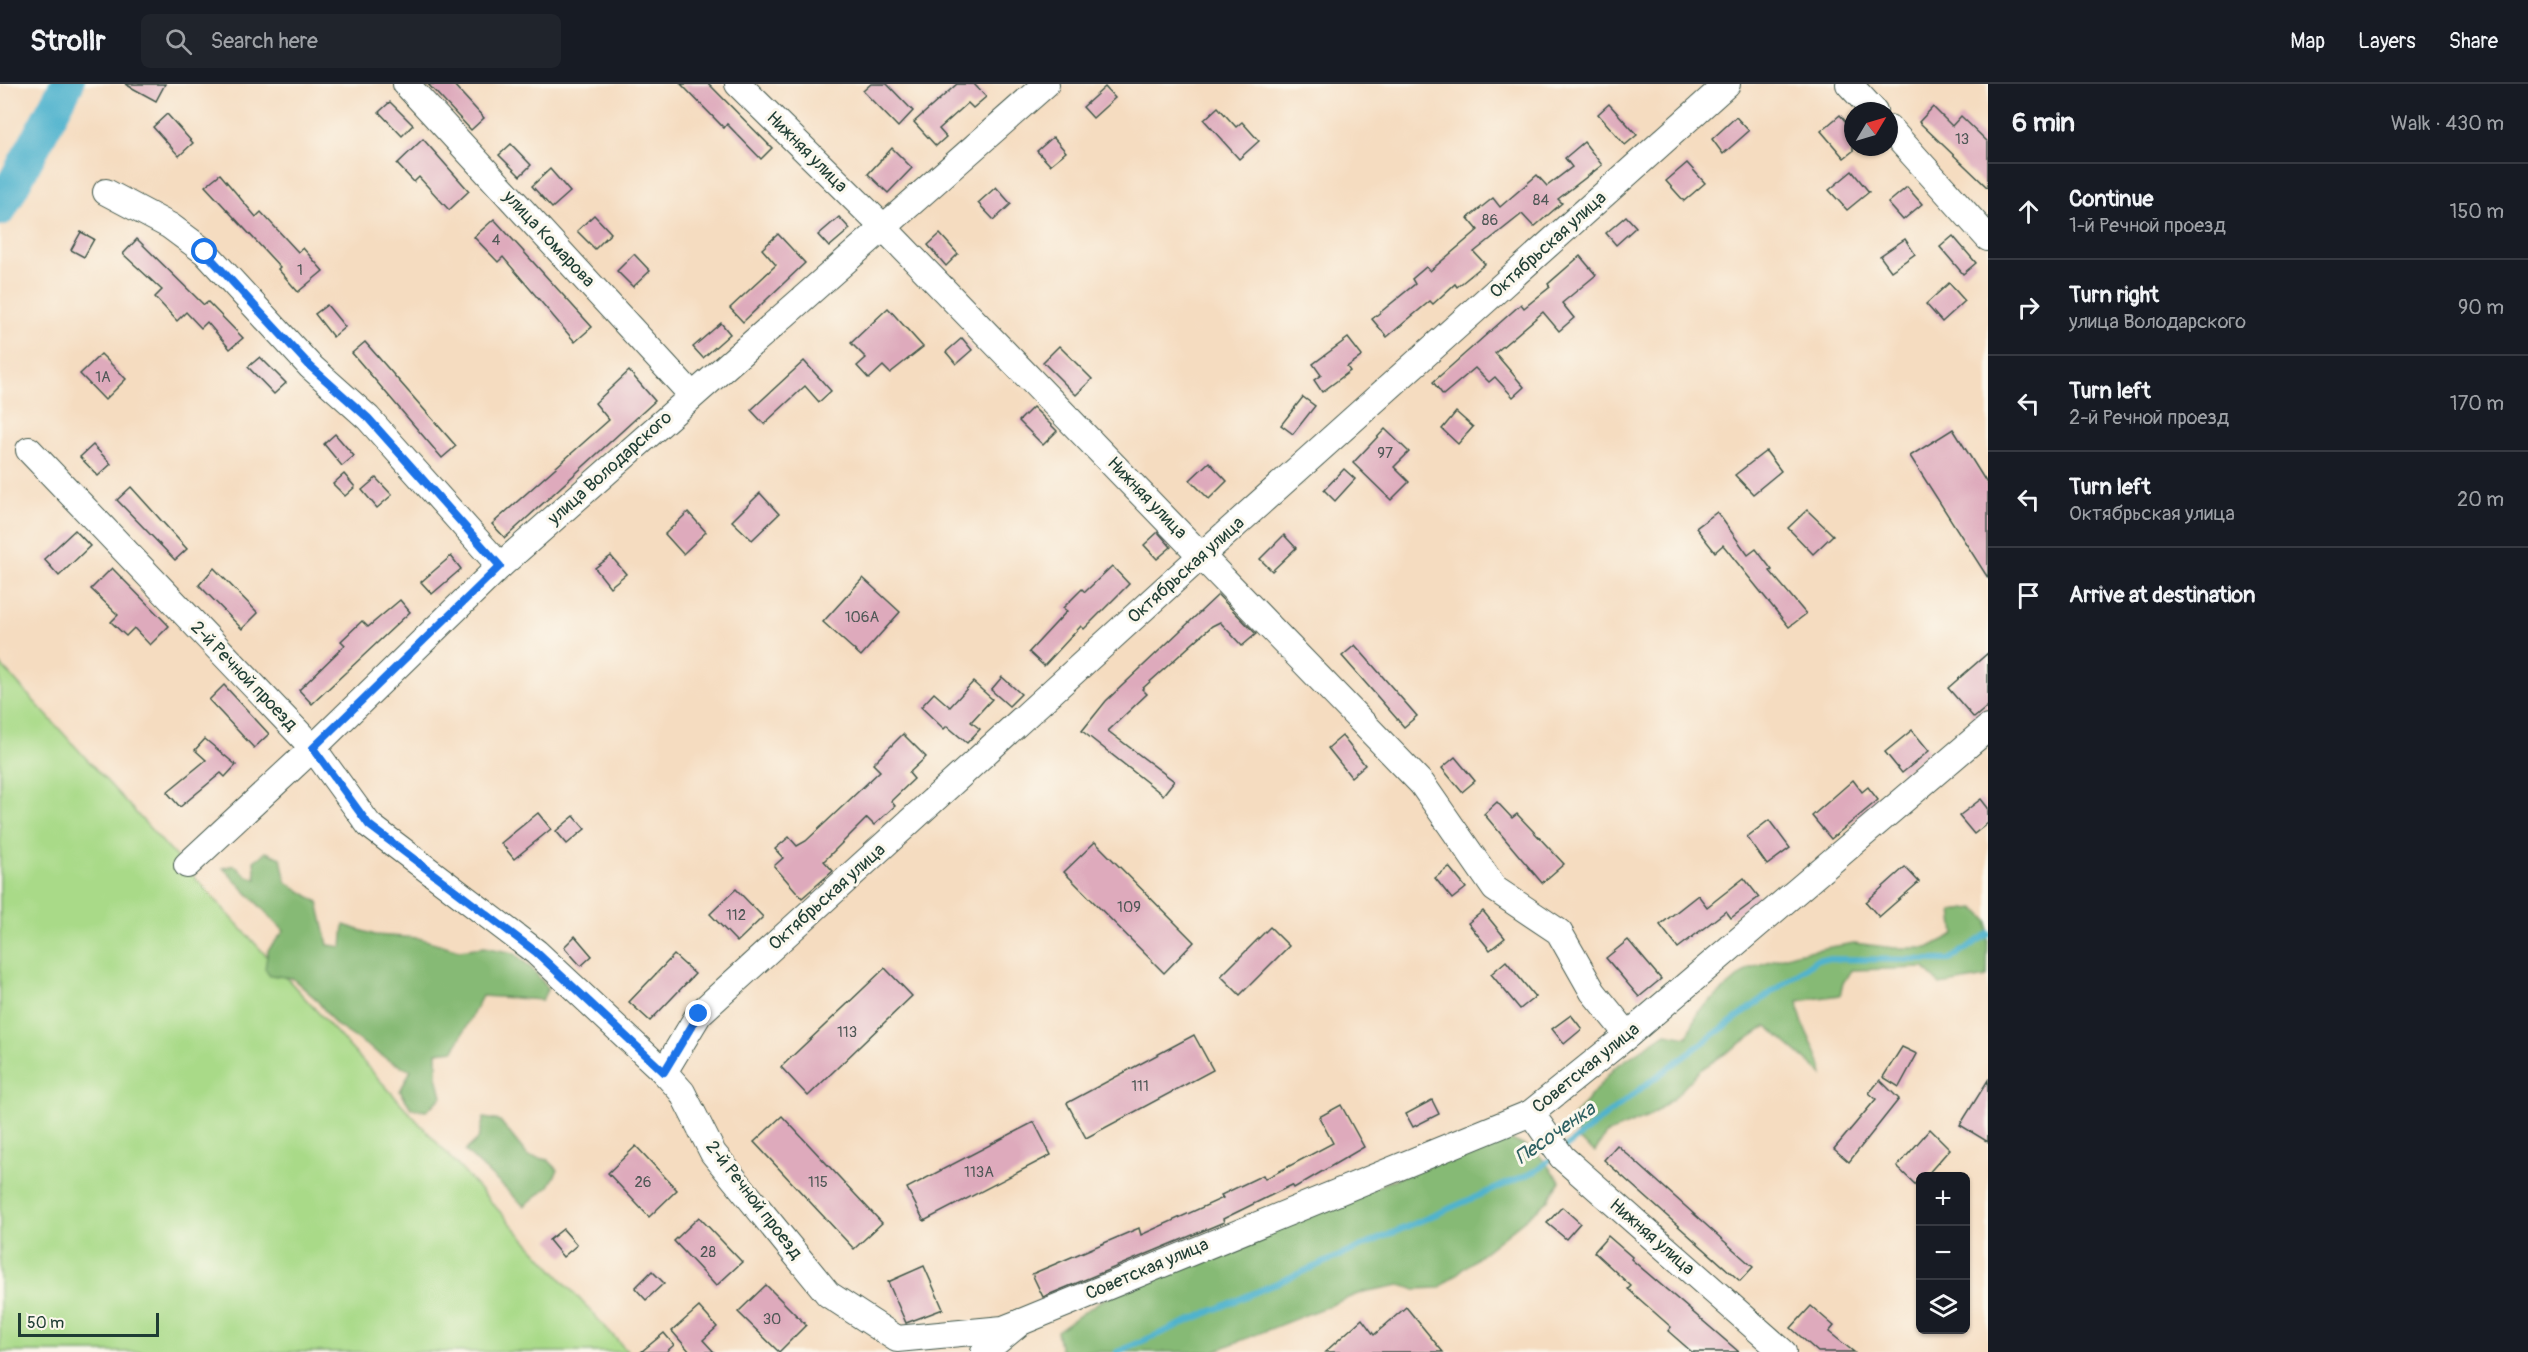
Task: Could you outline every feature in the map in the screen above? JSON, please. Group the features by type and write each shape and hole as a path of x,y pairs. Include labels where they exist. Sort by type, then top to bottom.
{"street":[{"name":"улица Комарова","path":"406,84 692,395"},
{"name":"Нижняя улица","path":"738,84 884,228 1422,784 1495,889 1559,932 1593,992 1628,1035"},
{"name":"улица Володарского","path":"187,865 313,748 500,566 1046,84"},
{"name":"Октябрьская улица","path":"664,1072 699,1014 1202,555 1727,84"},
{"path":"1849,84 1866,102"},
{"path":"1898,138 1988,238"},
{"path":"106,192 170,226 205,252 310,366 368,418 500,566"},
{"name":"2-й Речной проезд","path":"28,450 313,748 369,825 536,952 664,1072 682,1092 713,1153 828,1294 897,1340 1003,1329 1022,1322"},
{"name":"Советская улица","path":"984,1352 1022,1322 1531,1113 1628,1035 1988,728"},
{"name":"Нижняя улица","path":"1531,1113 1562,1157 1783,1352"}],"green space":[{"path":"0,664 628,1352 0,1352"},
{"path":"266,852 281,858 286,882 318,902 328,945 342,947 344,925 375,935 418,938 459,950 484,947 514,953 548,988 542,1000 482,996 454,1050 437,1052 437,1076 442,1097 426,1111 411,1108 400,1091 411,1070 390,1061 336,1025 316,999 292,978 270,975 265,969 268,950 284,931 223,868 234,865 247,876 256,879 254,861"},
{"path":"1975,908 1988,921 1987,977 1940,985 1925,968 1851,970 1843,983 1840,995 1798,1001 1802,1021 1823,1075 1767,1026 1700,1070 1674,1098 1648,1117 1606,1134 1595,1152 1579,1140 1572,1118 1615,1067 1666,1033 1687,1037 1698,1012 1749,968 1796,953 1854,943 1894,948 1928,948 1955,934 1952,911"},
{"path":"484,1118 500,1121 528,1156 548,1160 558,1170 549,1186 524,1206 465,1151 478,1139"},
{"path":"1501,1135 1536,1151 1560,1181 1548,1201 1439,1288 1414,1289 1400,1285 1363,1292 1212,1352 1061,1352 1057,1331 1100,1301"}],"building":[{"path":"125,84 165,84 156,101"},
{"path":"428,84 453,84 484,118 471,130"},
{"path":"681,84 709,84 772,148 761,159 727,124 724,128"},
{"path":"871,84 887,84 913,111 898,127 863,91"},
{"path":"957,84 974,84 986,97 973,108 968,103 939,129 946,137 936,146 914,122"},
{"path":"1105,87 1115,98 1093,118 1083,107"},
{"path":"390,102 413,125 402,136 379,112"},
{"path":"1609,104 1637,135 1625,145 1598,114"},
{"path":"1218,107 1236,127 1242,122 1259,141 1239,159 1204,120"},
{"path":"1933,107 1952,126 1961,116 1988,142 1988,188 1919,122"},
{"path":"167,114 193,143 179,156 153,127"},
{"path":"1840,115 1844,120 1844,156 1847,156 1844,158 1821,131"},
{"path":"1736,117 1749,131 1723,154 1712,139"},
{"path":"1053,137 1066,152 1050,165 1037,151"},
{"path":"423,139 469,191 449,210 419,177 414,182 397,164"},
{"path":"1584,142 1602,165 1558,199 1562,203 1534,227 1522,214 1474,252 1485,264 1457,287 1455,284 1433,304 1430,301 1387,337 1372,319 1415,284 1412,279 1426,267 1430,271 1478,230 1468,218 1493,198 1500,207 1537,175 1547,186 1572,167 1565,158"},
{"path":"511,144 531,165 520,176 499,155"},
{"path":"892,148 912,168 888,193 868,174"},
{"path":"1687,163 1705,183 1684,201 1666,181"},
{"path":"550,169 570,192 552,208 532,186"},
{"path":"1852,171 1869,192 1847,210 1829,190"},
{"path":"220,174 256,217 261,212 298,252 303,248 323,271 298,292 278,269 280,267 205,186"},
{"path":"996,187 1011,204 994,220 978,203"},
{"path":"1907,187 1922,204 1903,220 1888,203"},
{"path":"594,215 611,233 595,249 577,231"},
{"path":"1626,216 1636,227 1616,245 1606,233"},
{"path":"839,217 850,229 829,247 818,235"},
{"path":"494,219 592,327 575,342 503,257 498,262 474,237"},
{"path":"81,232 94,239 84,257 71,250"},
{"path":"778,234 805,263 743,322 730,308 776,265 762,249"},
{"path":"940,234 958,254 946,266 928,245"},
{"path":"1953,236 1976,263 1963,274 1940,247"},
{"path":"137,239 204,305 208,302 243,338 230,349 207,322 201,328 186,312 177,321 155,297 162,290 123,254"},
{"path":"1905,239 1915,254 1891,271 1880,256"},
{"path":"634,254 650,271 633,287 617,271"},
{"path":"1580,256 1596,275 1562,303 1574,318 1559,331 1543,312 1495,353 1524,387 1513,397 1495,377 1489,382 1475,368 1443,395 1433,382 1521,304 1524,308 1550,287 1548,284"},
{"path":"1949,283 1965,301 1942,322 1926,304"},
{"path":"327,305 345,327 333,337 315,314"},
{"path":"888,308 923,347 890,373 883,366 869,379 857,366 866,358 851,343"},
{"path":"721,323 730,334 703,358 693,347"},
{"path":"962,338 972,350 956,364 946,352"},
{"path":"1348,338 1362,356 1347,367 1350,371 1322,392 1314,380 1321,375 1313,364"},
{"path":"365,342 456,446 442,458 352,353"},
{"path":"1059,346 1092,379 1076,395 1043,362"},
{"path":"101,354 126,379 105,400 80,374"},
{"path":"260,357 286,383 274,394 248,367"},
{"path":"804,361 831,391 819,402 805,386 764,424 751,410"},
{"path":"629,371 655,401 505,538 492,524 609,420 595,403"},
{"path":"1303,397 1315,406 1293,434 1281,425"},
{"path":"1033,407 1057,431 1043,445 1019,421"},
{"path":"1456,412 1473,427 1458,444 1442,429"},
{"path":"1385,429 1409,452 1394,467 1409,482 1391,500 1353,463"},
{"path":"1953,429 1988,485 1988,578 1910,456"},
{"path":"335,434 354,456 342,466 324,444"},
{"path":"93,445 111,464 98,476 80,457"},
{"path":"1766,451 1781,471 1753,494 1735,475"},
{"path":"1209,462 1227,481 1209,499 1190,480"},
{"path":"1344,469 1355,479 1335,501 1324,490"},
{"path":"344,474 355,487 345,496 333,484"},
{"path":"376,478 392,495 377,508 362,490"},
{"path":"131,487 187,549 175,560 117,500"},
{"path":"760,493 779,514 752,540 732,521"},
{"path":"1807,510 1833,535 1813,554 1788,528"},
{"path":"688,512 706,532 683,554 665,534"},
{"path":"1717,512 1748,555 1756,549 1772,570 1770,571 1806,614 1789,627 1723,545 1715,552 1696,528"},
{"path":"75,530 90,546 59,576 44,559"},
{"path":"1158,532 1171,547 1157,559 1144,545"},
{"path":"1284,535 1296,548 1272,571 1260,559"},
{"path":"451,556 461,569 432,594 421,582"},
{"path":"611,556 626,574 610,587 595,568"},
{"path":"1112,566 1129,584 1084,629 1081,626 1044,666 1029,652 1067,611 1063,608 1082,589 1085,592"},
{"path":"112,568 169,626 150,645 134,628 126,636 111,622 118,615 91,589"},
{"path":"214,568 258,613 242,629 199,585"},
{"path":"863,578 900,612 861,656 823,622"},
{"path":"1218,595 1256,634 1242,646 1220,622 1212,626 1142,689 1147,694 1108,731 1174,781 1163,795 1082,731 1106,701"},
{"path":"400,600 410,612 312,704 299,690 345,645 341,641 362,621 368,627"},
{"path":"1355,645 1417,716 1404,727 1342,656"},
{"path":"1988,653 1988,706 1974,718 1948,688"},
{"path":"1002,677 1021,694 1009,706 991,690"},
{"path":"973,682 992,699 971,722 980,729 967,743 947,726 944,729 921,707 934,693 950,707"},
{"path":"224,685 269,734 254,748 209,700"},
{"path":"1912,730 1929,751 1902,773 1885,752"},
{"path":"903,734 926,757 909,773 914,779 891,801 895,806 874,825 867,818 824,861 833,871 802,898 774,866 783,858 775,849 789,837 797,846 806,841 880,771 873,764"},
{"path":"1342,736 1365,765 1351,777 1328,748"},
{"path":"205,739 236,765 225,777 221,773 180,807 167,792 206,760 195,750"},
{"path":"1455,757 1475,781 1462,792 1442,768"},
{"path":"1853,780 1862,792 1868,787 1878,800 1831,839 1812,816"},
{"path":"1981,799 1988,808 1988,823 1974,834 1959,816"},
{"path":"1497,802 1512,818 1517,814 1564,864 1542,883 1484,814"},
{"path":"538,813 551,829 514,859 501,843"},
{"path":"574,816 585,829 567,844 556,831"},
{"path":"1769,820 1790,848 1767,865 1747,837"},
{"path":"1095,842 1194,942 1164,973 1064,872"},
{"path":"1449,867 1466,888 1452,899 1435,878"},
{"path":"1905,867 1919,882 1879,917 1866,902"},
{"path":"1744,878 1759,897 1731,918 1726,911 1678,948 1660,925 1698,895 1707,907"},
{"path":"736,889 763,917 737,942 710,914"},
{"path":"1483,911 1505,938 1490,950 1468,923"},
{"path":"1270,927 1289,946 1240,995 1221,976"},
{"path":"575,936 592,956 581,966 564,947"},
{"path":"1628,940 1661,979 1639,997 1606,958"},
{"path":"674,955 695,974 650,1021 629,1002"},
{"path":"1506,961 1535,997 1520,1009 1491,974"},
{"path":"885,968 912,996 808,1096 781,1067"},
{"path":"1571,1015 1582,1029 1564,1044 1552,1029"},
{"path":"1194,1035 1213,1070 1086,1138 1067,1103"},
{"path":"1902,1047 1917,1054 1899,1087 1883,1077"},
{"path":"1880,1080 1899,1099 1849,1162 1834,1149 1876,1099 1869,1093"},
{"path":"1988,1080 1988,1142 1960,1125"},
{"path":"1432,1100 1439,1114 1413,1127 1406,1114"},
{"path":"1341,1105 1364,1147 1294,1188 1292,1185 1223,1219 1224,1222 1043,1297 1032,1274 1139,1228 1141,1235 1223,1198 1221,1195 1263,1175 1265,1179 1333,1143 1319,1117"},
{"path":"782,1116 882,1223 854,1249 754,1142"},
{"path":"1034,1122 1051,1155 924,1221 907,1188"},
{"path":"1930,1129 1950,1149 1930,1172 1916,1172 1916,1185 1897,1167"},
{"path":"1617,1145 1753,1267 1740,1281 1604,1160"},
{"path":"636,1146 677,1190 649,1217 608,1173"},
{"path":"1562,1207 1580,1223 1566,1239 1547,1223"},
{"path":"699,1217 742,1262 716,1286 674,1241"},
{"path":"563,1229 577,1245 563,1257 549,1240"},
{"path":"1608,1236 1632,1257 1631,1259 1739,1352 1692,1352 1668,1331 1671,1327 1628,1289 1631,1286 1594,1252"},
{"path":"924,1266 943,1309 906,1323 888,1282"},
{"path":"652,1271 664,1283 646,1300 635,1288"},
{"path":"766,1285 806,1325 779,1352 738,1312"},
{"path":"1811,1306 1834,1326 1829,1332 1854,1352 1818,1352 1791,1328"},
{"path":"699,1307 717,1327 703,1340 714,1352 690,1352 672,1331"},
{"path":"1406,1307 1443,1352 1325,1352 1362,1319 1374,1335"},
{"path":"664,1333 674,1345 666,1352 641,1352"}],"waterway":[{"path":"0,209 67,84"},
{"name":"Песоченка","path":"1562,1150 1648,1083 1817,959 1949,960 1988,934"},
{"name":"Песоченка","path":"1117,1352 1536,1171 1554,1156"}],"route":[{"path":"205,252 310,366 368,418 500,566 313,748 369,825 536,952 664,1072 699,1014"}]}
